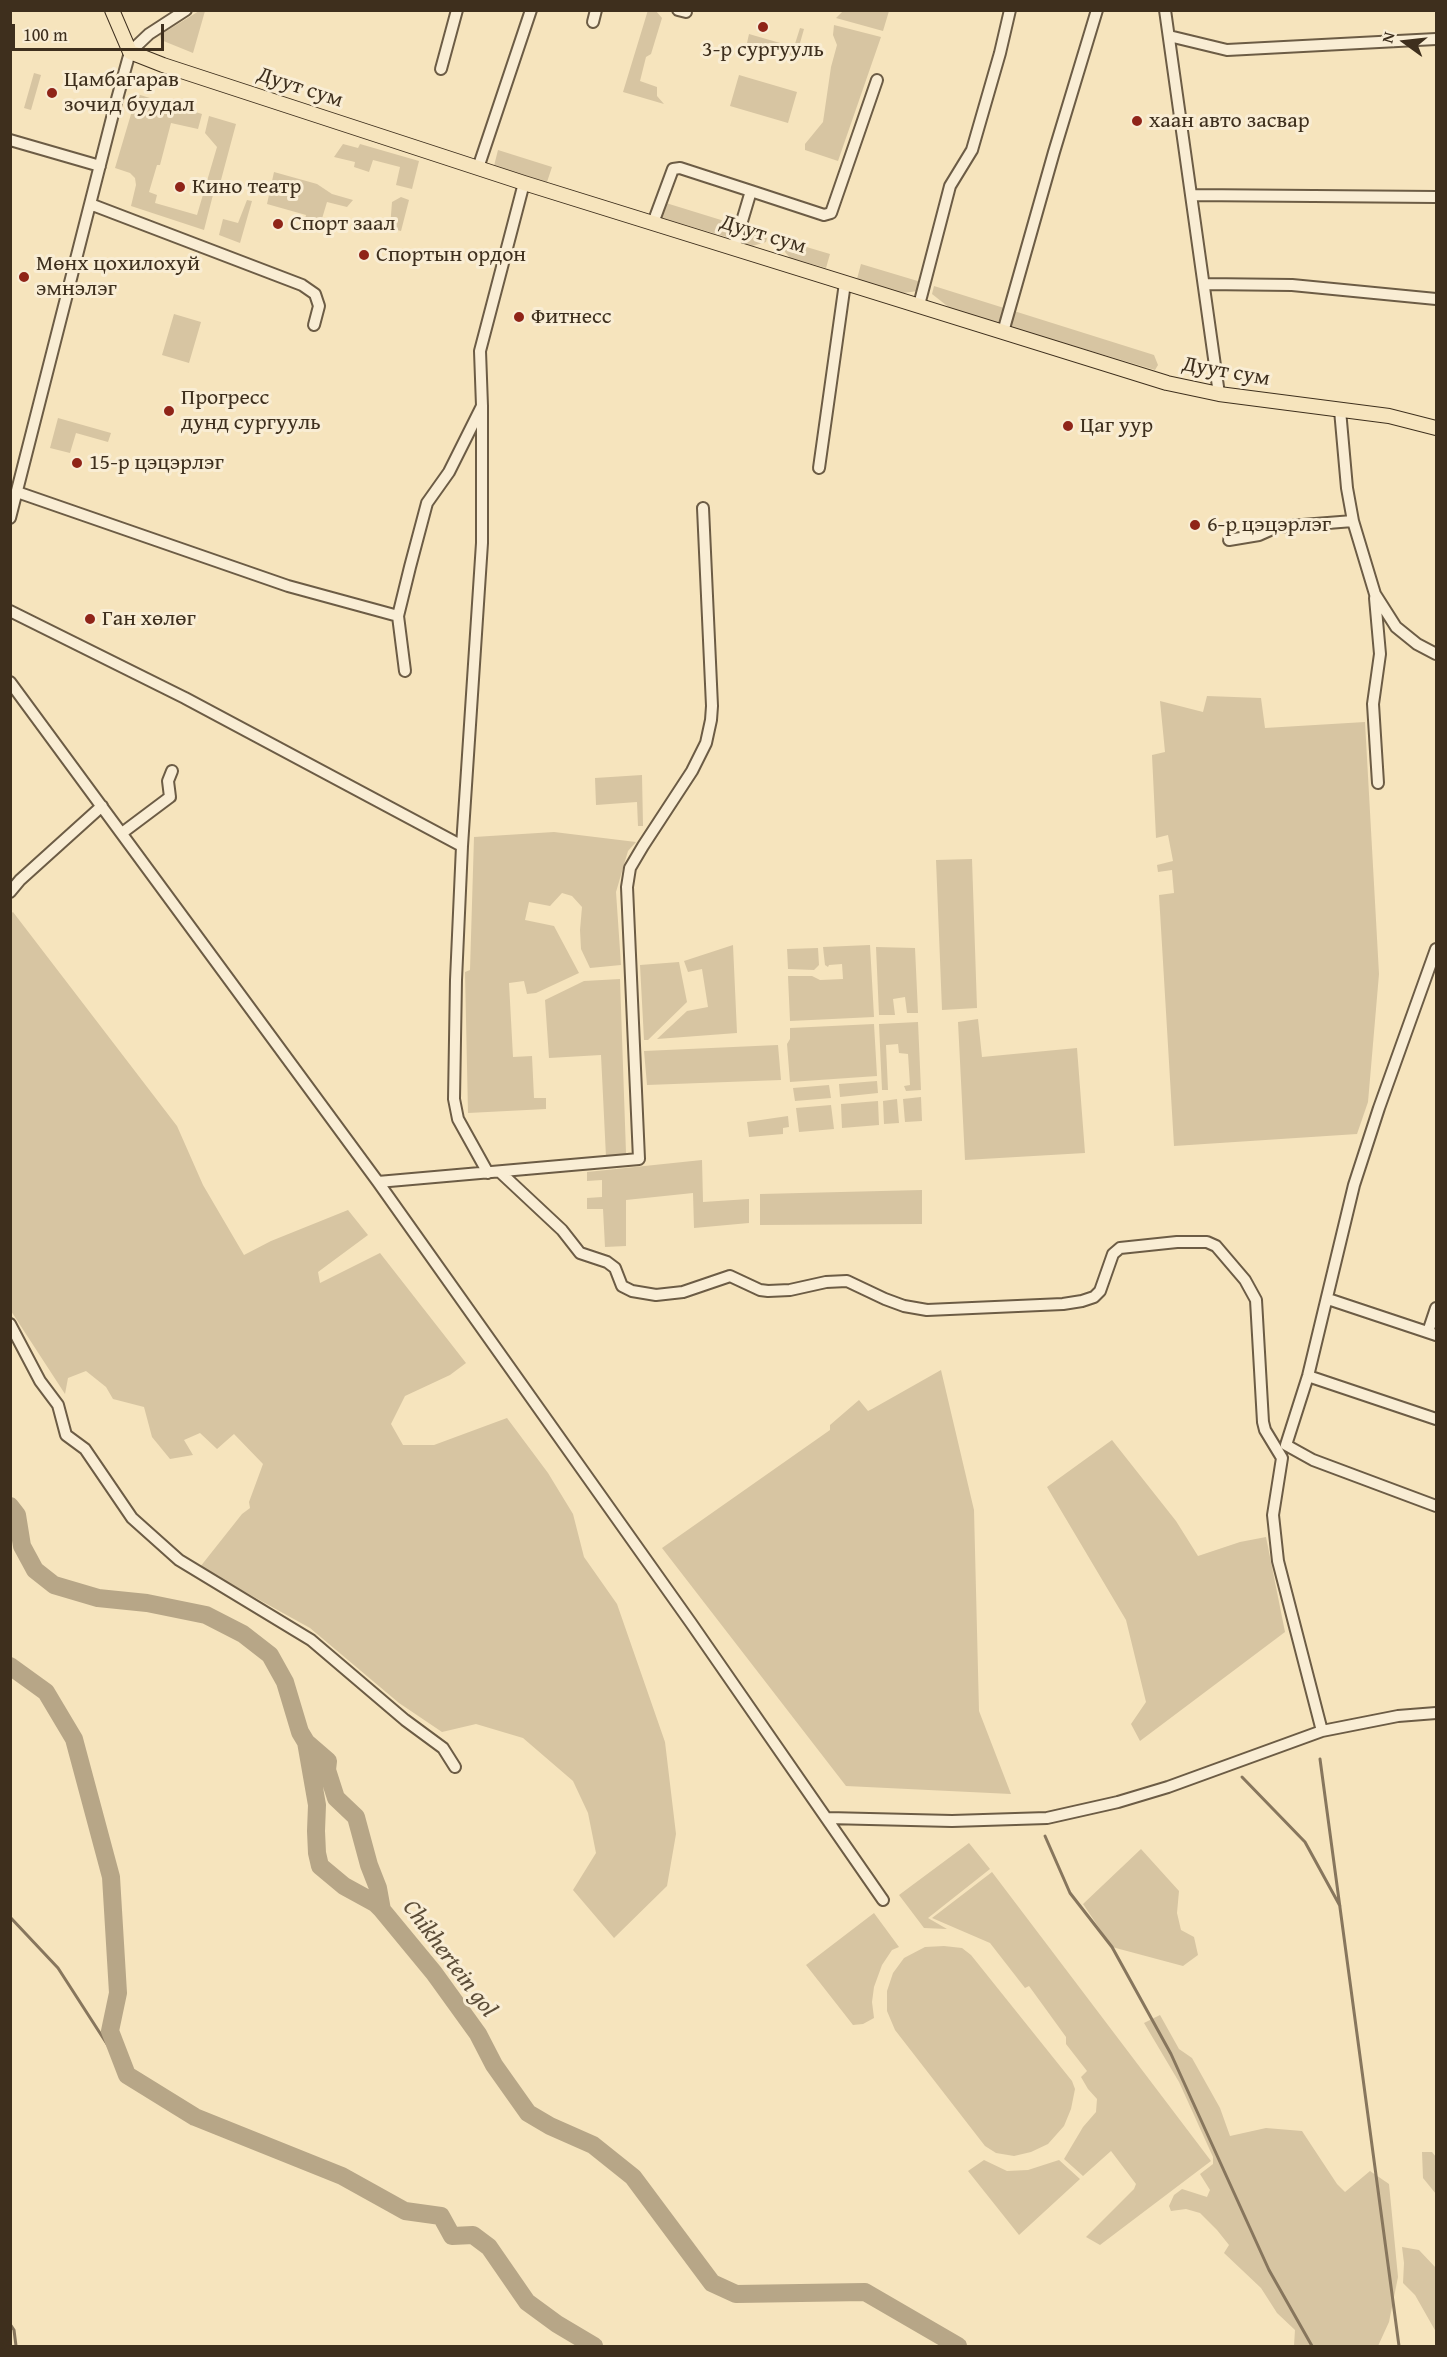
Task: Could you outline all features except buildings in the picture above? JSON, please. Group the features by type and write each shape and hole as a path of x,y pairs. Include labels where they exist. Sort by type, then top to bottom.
{"main road":[{"path":"112,10 130,52"},
{"name":"Дуут сум","path":"130,52 172,69 524,183 1167,383 1219,394 1389,416 1437,428"}],"street":[{"path":"10,518 130,52 149,34 186,10"},
{"path":"441,69 457,10"},
{"path":"478,168 531,10"},
{"path":"593,22 596,10"},
{"path":"919,305 950,186 972,150 1010,10"},
{"path":"1003,332 1097,10"},
{"path":"1165,10 1219,394"},
{"path":"1170,36 1227,50 1437,39"},
{"path":"653,222 676,167 824,215 831,213 877,81"},
{"path":"10,140 100,166"},
{"path":"488,1173 458,1119 454,1099 456,987 462,846 483,543 480,351 524,183"},
{"path":"734,248 751,191"},
{"path":"1191,195 1437,197"},
{"path":"90,204 302,285 315,294 319,306 314,325"},
{"path":"819,468 845,282"},
{"path":"1204,284 1293,285 1437,298"},
{"path":"405,671 398,616 427,503 449,472 482,406"},
{"path":"1340,410 1347,488 1353,520 1375,594 1380,654 1373,704 1378,783"},
{"path":"17,492 288,586 398,616"},
{"path":"378,1182 639,1159 627,887 630,868 692,771 706,743 711,720 703,508"},
{"path":"1229,540 1259,535 1277,527 1353,520"},
{"path":"1375,594 1396,627 1417,644 1437,654"},
{"path":"10,611 185,698 462,846"},
{"path":"10,682 378,1182 884,1900"},
{"path":"122,833 170,797 168,780 172,771"},
{"path":"10,892 20,880 102,806"},
{"path":"1322,1731 1278,1561 1273,1515 1282,1458 1308,1376 1354,1185 1379,1108 1437,949"},
{"path":"500,1172 562,1230 580,1253 607,1262 615,1268 622,1286 632,1292 650,1294 683,1292 730,1276 760,1290 768,1291 847,1281 904,1306 927,1310 1063,1304 1082,1301 1100,1292 1113,1254 1120,1248 1177,1242 1208,1242 1216,1246 1227,1257 1245,1280 1256,1300 1263,1422 1265,1430 1282,1458"},
{"path":"1328,1299 1432,1333 1437,1308"},
{"path":"10,1324 40,1382 58,1405 66,1435 85,1449 132,1518 179,1560 311,1640 405,1720 443,1748 455,1767"},
{"path":"1308,1376 1437,1419"},
{"path":"1286,1445 1313,1460 1437,1506"},
{"path":"828,1818 952,1821 1047,1818 1168,1788 1322,1731 1398,1716 1437,1713"}],"shaded area":[{"path":"648,10 656,11 662,18 651,54 646,57 640,81 657,87 657,96 664,104 623,92"},
{"path":"199,11 205,11 193,53 161,40 160,35"},
{"path":"843,11 889,11 883,31 836,18"},
{"path":"834,25 881,37 838,161 805,150 805,144 823,122 831,67 837,45 833,35"},
{"path":"800,28 804,29 796,57 747,43 749,34 794,47"},
{"path":"34,73 41,75 31,110 24,108"},
{"path":"739,75 797,92 788,123 730,106"},
{"path":"137,94 202,114 198,129 171,123 160,165 157,165 149,192 157,195 155,203 197,215 217,147 205,133 209,116 236,124 221,180 232,184 230,192 215,187 204,230 131,206 136,185 135,178 130,173 115,168"},
{"path":"343,144 358,148 360,144 419,161 412,189 396,185 400,167 373,160 369,172 354,167 355,162 334,157"},
{"path":"498,150 552,167 547,182 494,166"},
{"path":"274,172 317,184 332,194 353,200 347,207 327,202 318,232 303,228 306,215 267,204"},
{"path":"401,197 409,200 401,231 390,228 392,202"},
{"path":"247,200 252,201 240,243 219,235 223,219 238,223"},
{"path":"666,203 734,224 730,238 662,218"},
{"path":"749,229 768,234 766,242 752,246 745,244"},
{"path":"783,240 830,254 826,268 790,258 781,247"},
{"path":"861,264 921,282 918,291 903,293 857,279"},
{"path":"934,286 1004,308 999,324 951,309 932,294"},
{"path":"1014,311 1154,355 1158,365 1155,370 1010,327"},
{"path":"174,314 201,322 189,363 162,355"},
{"path":"58,418 111,433 108,442 76,433 70,453 50,448"},
{"path":"1207,696 1261,698 1265,728 1365,722 1379,974 1368,1102 1357,1134 1174,1146 1159,895 1174,893 1172,870 1158,872 1157,865 1173,861 1168,835 1156,838 1152,755 1165,752 1160,701 1203,712"},
{"path":"642,775 643,826 638,826 637,802 596,805 595,778"},
{"path":"554,832 636,842 628,851 616,892 621,965 590,968 581,949 582,907 572,896 562,893 550,906 529,902 525,920 554,926 579,973 536,993 527,994 524,981 509,983 513,1057 532,1056 534,1098 546,1098 546,1109 468,1113 465,972 470,970 474,837"},
{"path":"972,859 977,1008 942,1010 936,860"},
{"path":"13,912 177,1126 203,1185 244,1255 271,1241 348,1210 368,1235 318,1272 320,1283 380,1253 466,1363 450,1375 405,1396 391,1424 403,1445 434,1445 507,1418 548,1473 573,1514 584,1557 617,1604 665,1742 676,1834 667,1886 614,1938 573,1890 596,1853 588,1813 573,1781 523,1738 476,1724 442,1732 399,1703 310,1628 200,1567 242,1514 250,1508 249,1502 263,1464 234,1434 217,1449 200,1433 184,1440 193,1455 170,1459 152,1437 144,1407 113,1399 106,1387 86,1371 68,1378 65,1394 11,1311 10,914"},
{"path":"733,945 737,1033 657,1039 687,1011 708,1007 702,969 688,972 684,961"},
{"path":"870,945 874,1017 790,1021 788,976 812,976 820,980 843,979 842,964 828,967 825,965 823,947"},
{"path":"876,947 915,948 918,1013 907,1013 905,997 893,999 895,1015 879,1015"},
{"path":"818,948 819,965 814,970 788,969 787,949"},
{"path":"679,962 687,1002 648,1040 644,1040 640,965"},
{"path":"620,979 626,1153 623,1156 606,1157 601,1055 549,1058 545,1000 584,981"},
{"path":"978,1019 982,1057 1077,1048 1085,1153 965,1160 958,1022"},
{"path":"918,1022 921,1090 906,1091 904,1086 910,1085 908,1054 899,1053 898,1044 886,1045 888,1090 882,1090 879,1024"},
{"path":"874,1024 877,1076 790,1082 787,1044 790,1039 790,1028"},
{"path":"778,1045 781,1080 647,1085 644,1051"},
{"path":"877,1081 878,1093 840,1097 839,1084"},
{"path":"829,1085 831,1098 795,1101 793,1088"},
{"path":"921,1097 922,1121 905,1122 903,1099"},
{"path":"897,1099 899,1123 884,1124 883,1101"},
{"path":"878,1101 879,1125 842,1128 841,1104"},
{"path":"831,1105 834,1129 799,1132 796,1108"},
{"path":"788,1116 789,1127 783,1128 783,1134 749,1137 747,1122"},
{"path":"702,1160 703,1202 749,1199 749,1223 694,1228 693,1193 626,1200 626,1246 605,1247 603,1209 587,1209 587,1198 602,1197 602,1180 587,1181 587,1172"},
{"path":"922,1190 922,1224 760,1225 760,1194"},
{"path":"941,1370 974,1510 979,1711 1011,1794 846,1786 662,1548 830,1430 830,1425 859,1400 868,1411"},
{"path":"1112,1440 1176,1521 1198,1556 1240,1542 1266,1537 1285,1632 1140,1741 1131,1724 1146,1702 1126,1620 1047,1487"},
{"path":"969,1843 990,1869 928,1918 947,1929 924,1928 899,1895"},
{"path":"1141,1849 1179,1891 1177,1913 1181,1930 1194,1937 1198,1955 1183,1966 1112,1947 1083,1904"},
{"path":"992,1872 1211,2161 1100,2245 1086,2237 1134,2189 1136,2184 1111,2151 1083,2176 1064,2159 1083,2127 1096,2112 1097,2099 1081,2077 1087,2071 1066,2044 1066,2037 1029,1986 1025,1988 990,1943 932,1918"},
{"path":"874,1913 899,1947 892,1950 882,1965 874,1987 872,2002 874,2018 863,2024 853,2025 806,1965"},
{"path":"925,1947 962,1948 971,1955 1072,2081 1075,2089 1071,2109 1064,2126 1048,2144 1031,2152 1014,2156 996,2153 985,2146 895,2030 887,2011 887,1991 893,1973 904,1958"},
{"path":"1160,2015 1179,2049 1192,2058 1220,2108 1230,2136 1266,2128 1302,2131 1337,2184 1345,2192 1370,2171 1389,2184 1398,2277 1389,2322 1378,2346 1294,2346 1295,2330 1277,2313 1261,2288 1224,2253 1229,2245 1217,2230 1200,2213 1186,2209 1171,2211 1169,2206 1174,2195 1182,2189 1207,2197 1210,2190 1200,2174 1213,2164 1213,2157 1179,2082 1144,2023"},
{"path":"1422,2152 1432,2152 1436,2157 1436,2194 1423,2178"},
{"path":"984,2160 1007,2171 1028,2170 1059,2160 1080,2179 1019,2235 968,2171"},
{"path":"1402,2247 1419,2250 1436,2268 1436,2332 1415,2295 1403,2283"}],"waterway":[{"name":"Chikhertein gol","path":"10,1506 17,1515 22,1546 35,1570 54,1585 98,1598 147,1603 206,1615 243,1634 270,1655 285,1682 300,1732 306,1742 328,1761 327,1770 336,1798 356,1817 378,1888 382,1910 434,1973 478,2034 494,2065 528,2113 550,2126 593,2145 633,2177 712,2283 736,2294 865,2292 958,2346"},
{"path":"10,1666 46,1692 74,1739 111,1877 118,1993 110,2031 127,2075 195,2117 342,2176 405,2211 441,2216 452,2236 473,2235 489,2247 527,2302 557,2324 594,2346"},
{"path":"306,1742 317,1805 317,1853 320,1866 344,1886 375,1903 382,1910"},
{"path":"1320,1759 1399,2346"},
{"path":"1242,1777 1305,1842 1340,1906"},
{"path":"1045,1836 1070,1893 1112,1947 1171,2054 1269,2270 1312,2346"},
{"path":"10,1917 58,1968 127,2075"},
{"path":"10,2324 14,2330 16,2346"}],"place":[{"name":"3-р сургууль","path":"763,27"},
{"name":"Цамбагарав зочид буудал","path":"52,93"},
{"name":"хаан авто засвар","path":"1137,121"},
{"name":"Кино театр","path":"180,187"},
{"name":"Спорт заал","path":"278,224"},
{"name":"Спортын ордон","path":"364,255"},
{"name":"Мөнх цохилохуй эмнэлэг","path":"24,277"},
{"name":"Фитнесс","path":"519,317"},
{"name":"Прогресс дунд сургууль","path":"169,411"},
{"name":"Цаг уур","path":"1068,426"},
{"name":"15-р цэцэрлэг","path":"77,463"},
{"name":"6-р цэцэрлэг","path":"1195,525"},
{"name":"Ган хөлөг","path":"90,619"}]}
